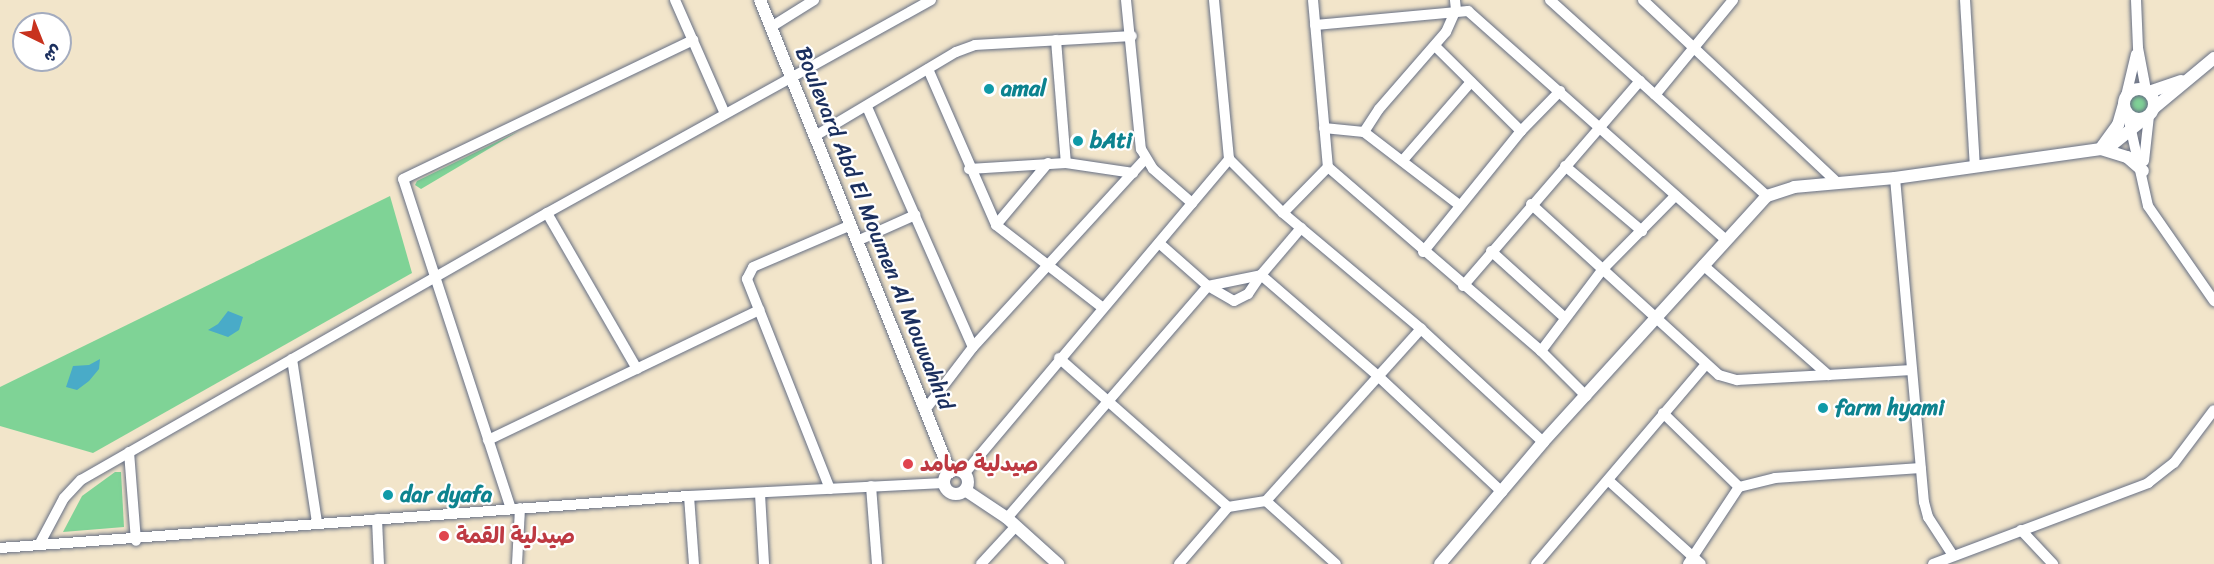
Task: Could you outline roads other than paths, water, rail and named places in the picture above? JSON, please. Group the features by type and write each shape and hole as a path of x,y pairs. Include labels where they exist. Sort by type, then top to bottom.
{"street":[{"path":"675,0 725,114"},
{"name":"Boulevard Abd El Moumen Al Mouwahhid","path":"760,0 925,410 947,477"},
{"path":"771,27 814,0"},
{"path":"39,545 64,498 81,480 547,213 931,0"},
{"path":"1126,0 1145,159 1192,202"},
{"path":"1215,0 1229,159 1283,213 1421,329 1543,442"},
{"path":"1313,0 1328,167 1423,252 1541,351 1586,396"},
{"path":"1550,0 1767,196"},
{"path":"1643,0 1694,45 1838,183"},
{"path":"1654,95 1733,0"},
{"path":"1965,0 1975,167"},
{"path":"2136,0 2138,48 2147,91 2149,114 2143,171"},
{"path":"1315,25 1456,5 1480,18 1726,240"},
{"path":"1364,132 1379,109 1436,46 1456,5"},
{"path":"815,136 928,69 975,45 1132,36"},
{"path":"517,564 515,508 488,440 433,278 403,179 693,40"},
{"path":"1056,40 1066,163"},
{"path":"1436,46 1521,131"},
{"path":"2101,148 2118,125 2126,104 2138,48"},
{"path":"1440,564 1543,442 1767,196 1794,187 1895,178 2101,148 2131,129 2214,58"},
{"path":"928,69 969,169 996,225 1103,308"},
{"path":"2188,78 2147,91 2137,89 2126,104 2143,171 2146,198 2154,217 2214,301"},
{"path":"1464,286 1531,204 1640,81"},
{"path":"1404,159 1471,82"},
{"path":"1423,252 1521,131 1560,91"},
{"path":"2126,104 2149,114"},
{"path":"867,107 973,347"},
{"path":"1324,128 1364,132 1404,159 1459,205"},
{"path":"2101,148 2127,157 2143,171"},
{"path":"925,410 973,347 1050,267 1145,159"},
{"path":"0,548 136,541 317,523 515,508 871,486 964,474 1059,358 1229,159"},
{"path":"996,225 1048,163"},
{"path":"969,169 1066,163 1133,173"},
{"path":"1565,166 1642,231"},
{"path":"1283,213 1328,167"},
{"path":"1895,178 1921,468 1928,517 1952,554"},
{"path":"1541,351 1564,317 1603,269 1675,196"},
{"path":"1531,204 1719,375 1737,380 1912,370"},
{"path":"547,213 637,369"},
{"path":"857,241 915,215"},
{"path":"830,489 747,279 753,267 851,225"},
{"path":"1159,243 1208,286 1234,301 1248,294 1301,228"},
{"path":"1491,251 1564,317"},
{"path":"1703,265 1828,375"},
{"path":"981,564 1011,522 1108,399 1208,286 1261,275"},
{"path":"1261,275 1378,376 1502,492"},
{"path":"488,440 759,310"},
{"path":"1179,564 1228,507 1266,501 1421,329"},
{"path":"1059,358 1228,507"},
{"path":"291,359 317,523"},
{"path":"1536,564 1706,364"},
{"path":"1933,564 1952,554 2148,483 2174,463 2214,410"},
{"path":"1664,413 1739,488"},
{"path":"129,452 136,541"},
{"path":"1608,480 1694,562 1739,488 1775,478 1921,468"},
{"path":"964,474 965,490"},
{"path":"947,477 950,493 965,490 1011,522 1058,564"},
{"path":"871,486 877,564"},
{"path":"760,494 764,564"},
{"path":"689,496 694,564"},
{"path":"1266,501 1336,564"},
{"path":"376,519 379,564"},
{"path":"2020,530 2053,564"}],"water":[{"path":"228,311 243,317 239,330 228,337 208,330 218,324"},
{"path":"100,359 99,369 89,381 77,390 66,387 73,366 89,365"}],"place":[{"name":"amal","path":"989,89"},
{"name":"bAti","path":"1078,141"},
{"name":"farm hyami","path":"1823,408"},
{"name":"صيدلية صامد","path":"908,464"},
{"name":"dar dyafa","path":"388,495"},
{"name":"صيدلية القمة","path":"444,536"}]}
